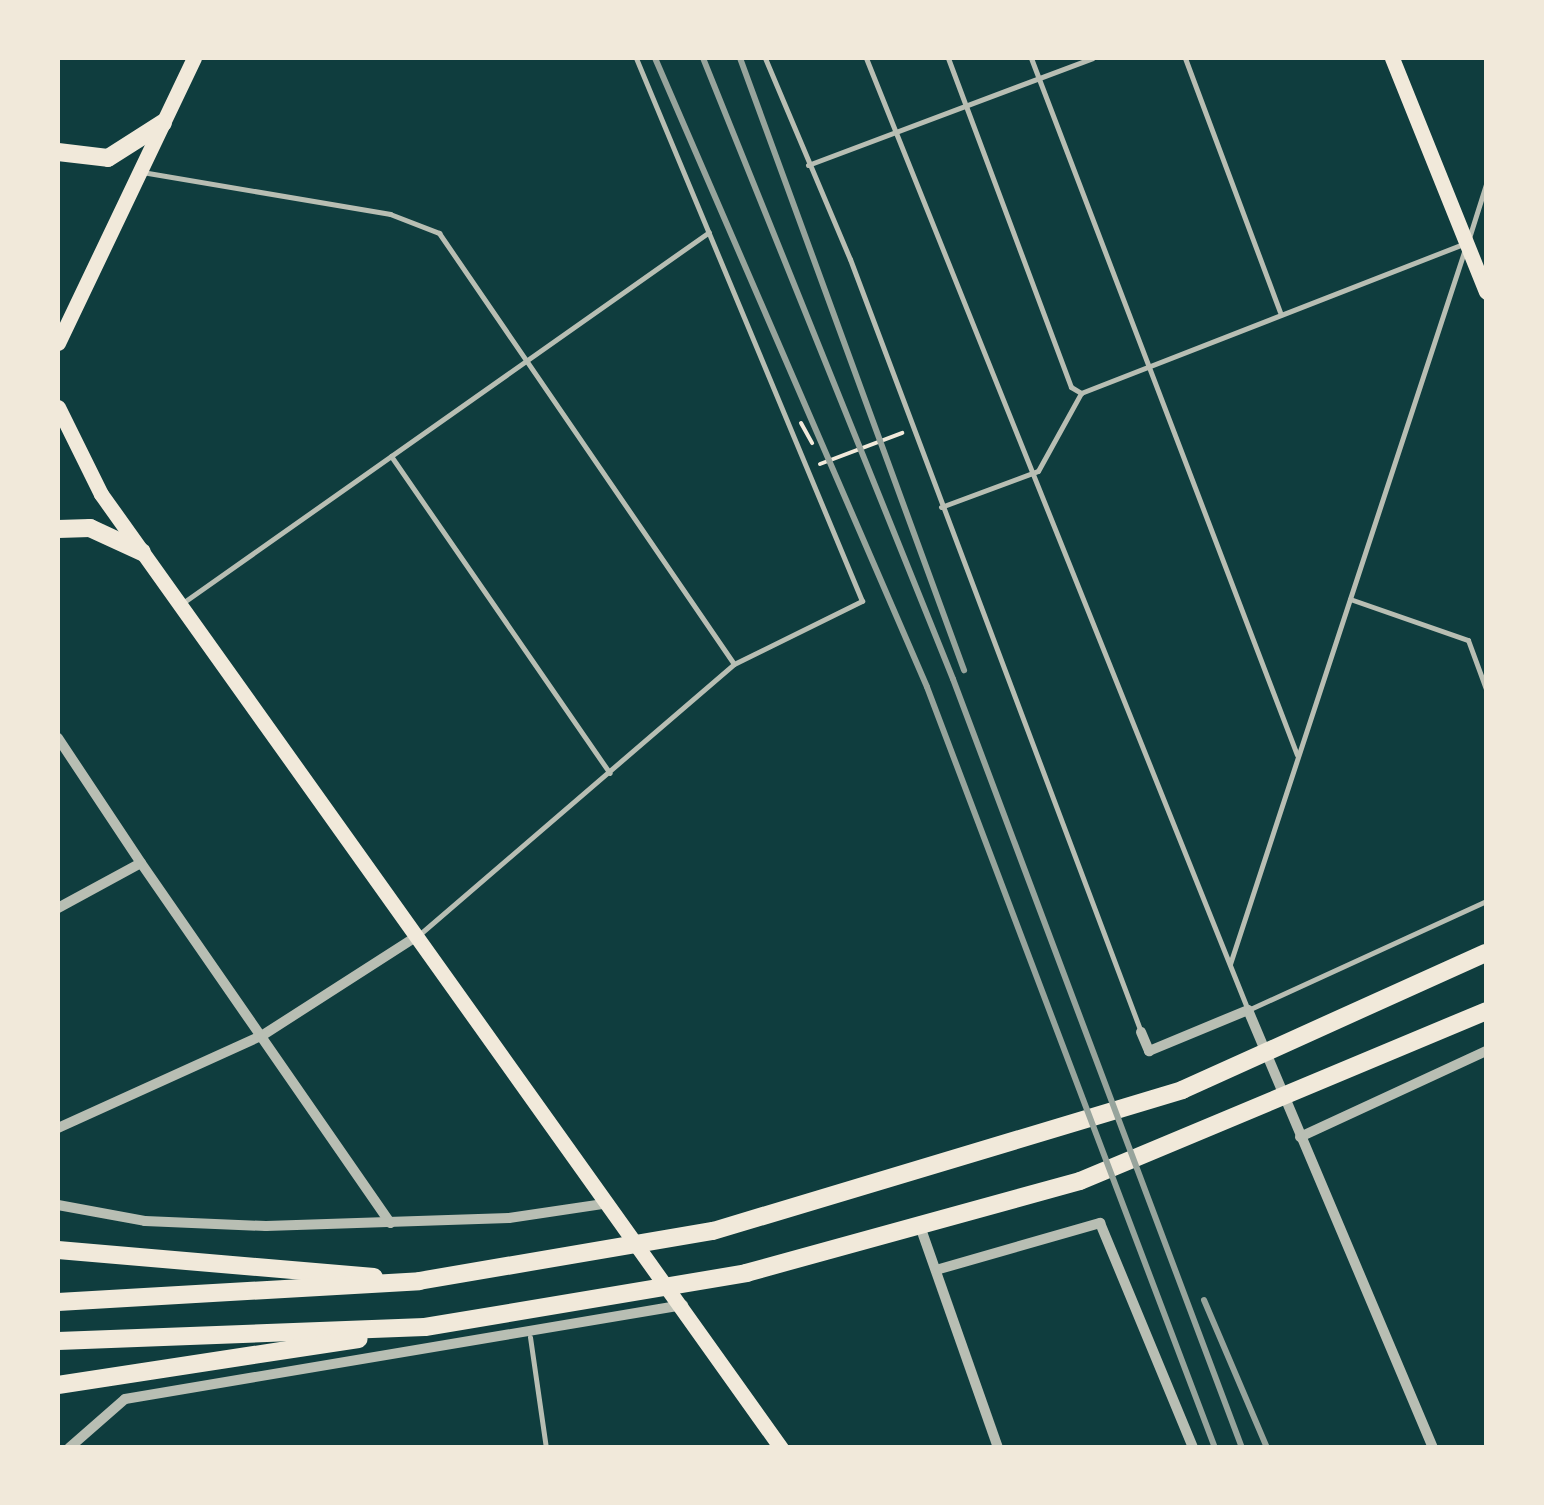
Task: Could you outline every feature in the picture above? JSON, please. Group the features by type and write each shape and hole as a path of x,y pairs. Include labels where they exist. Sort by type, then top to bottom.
{"main road":[{"path":"58,343 194,58"},
{"path":"1392,58 1486,292"},
{"path":"58,152 108,158 162,123"},
{"path":"58,408 142,552 684,1305 781,1448"},
{"path":"58,530 90,528 142,552"},
{"path":"58,1302 420,1282 713,1230 1057,1130 1316,1033 1486,954"},
{"path":"58,1384 625,1296 746,1273 921,1229 1080,1181 1336,1081 1486,1011"},
{"path":"58,1250 420,1282"},
{"path":"58,1341 425,1327"}],"street":[{"path":"58,738 390,1223"},
{"path":"58,908 141,863"},
{"path":"58,1128 263,1035 417,936"},
{"path":"1141,1032 1150,1052 1248,1010 1433,1448"},
{"path":"1300,1137 1486,1051"},
{"path":"58,1204 146,1221 390,1223 610,1203"},
{"path":"936,1270 1100,1224 1193,1448"},
{"path":"921,1229 998,1448"},
{"path":"70,1448 125,1399 530,1338 684,1305"}],"lane":[{"path":"417,936 734,664 862,601 636,58"},
{"path":"765,58 1141,1032"},
{"path":"866,58 1018,450 1038,472 1248,1010 1486,902"},
{"path":"948,58 1070,388 1081,392"},
{"path":"1031,58 1298,758"},
{"path":"808,165 1094,58"},
{"path":"1185,58 1280,312"},
{"path":"139,172 419,222 451,246 734,664"},
{"path":"1230,964 1486,184"},
{"path":"180,604 708,232"},
{"path":"940,507 1038,472 1081,392 1468,242"},
{"path":"391,456 610,773"},
{"path":"1350,599 1468,640 1486,689"},
{"path":"530,1338 546,1448"}],"path":[{"path":"820,464 907,432"}],"railway":[{"path":"655,58 927,687 1215,1448"},
{"path":"703,58 953,679 1242,1448"},
{"path":"740,58 964,670"},
{"path":"1204,1300 1267,1448"}]}
